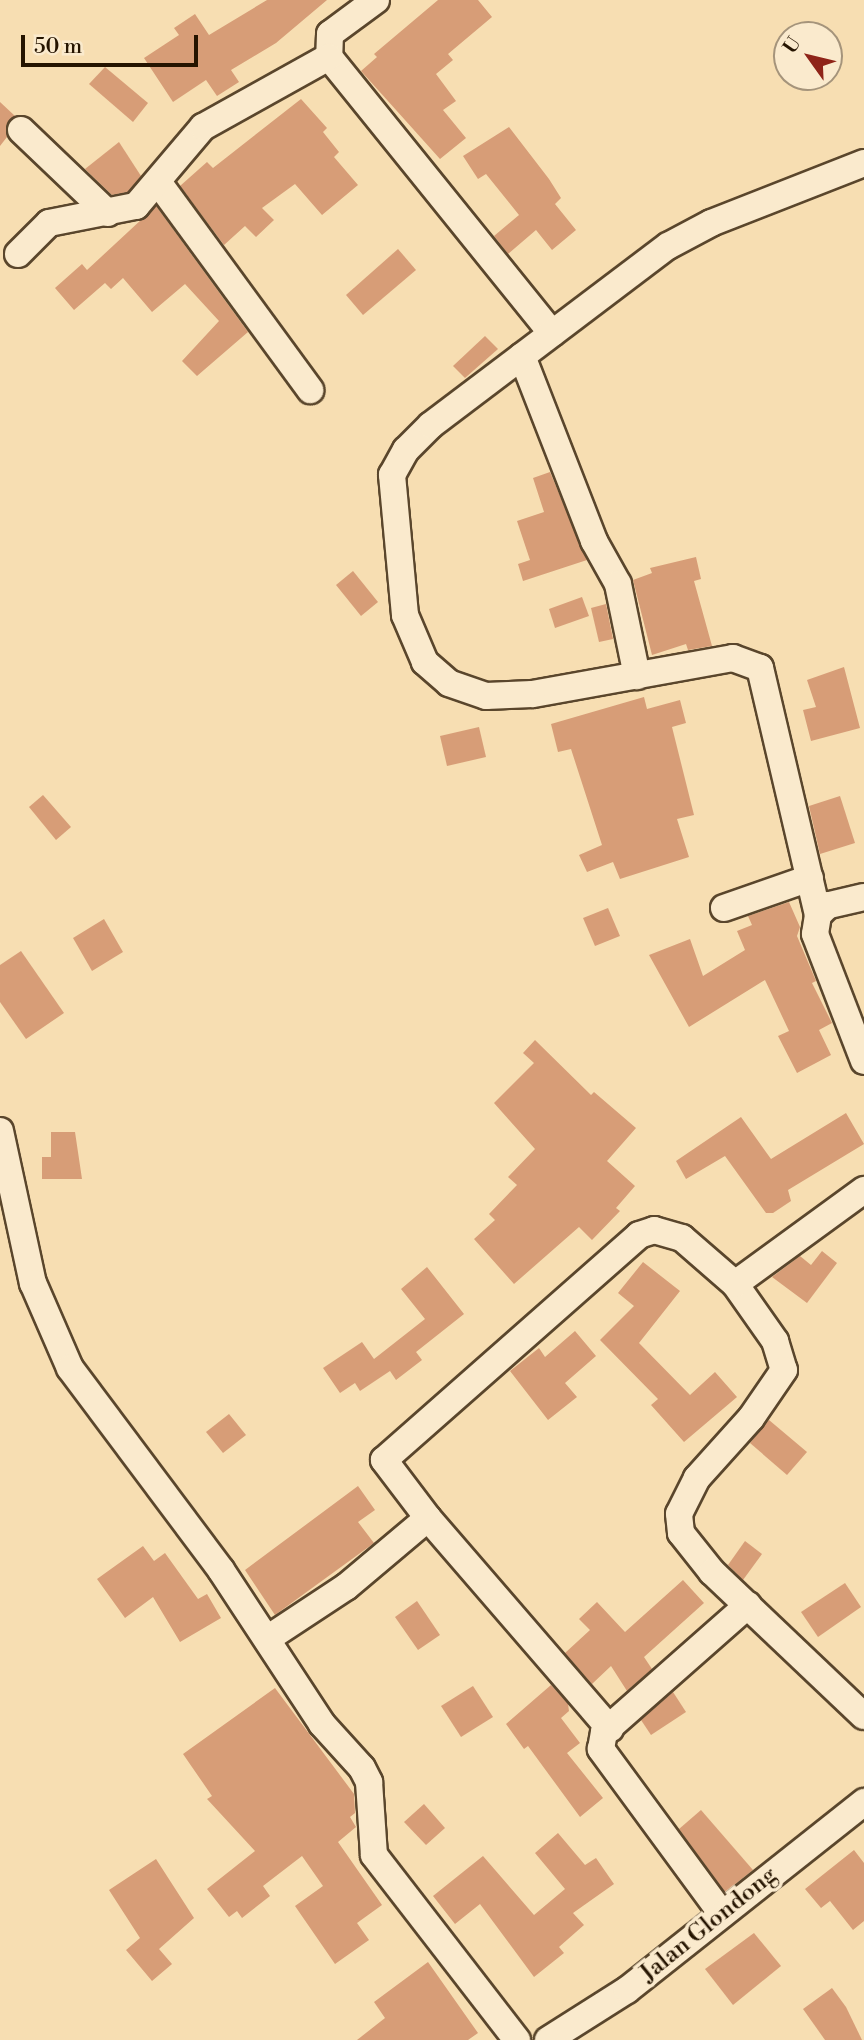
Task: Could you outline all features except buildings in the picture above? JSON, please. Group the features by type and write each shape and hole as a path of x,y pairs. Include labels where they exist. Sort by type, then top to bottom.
{"street":[{"path":"376,0 330,34 329,57 552,333"},
{"path":"18,254 49,223 136,206 203,127 329,57"},
{"path":"21,130 108,213"},
{"path":"864,163 710,223 626,275 430,425 406,450 392,475 405,614 425,662 449,683 486,696 532,694 733,658 760,668 818,915 815,934 864,1061"},
{"path":"158,182 310,390"},
{"path":"522,356 594,541 618,584 637,676"},
{"path":"724,908 810,878"},
{"path":"818,915 842,899 864,897"},
{"path":"0,1130 8,1205 33,1283 69,1368 220,1570 322,1724 362,1769 369,1782 374,1855 517,2040"},
{"path":"735,1284 864,1190"},
{"path":"610,1728 428,1518 384,1460 639,1235 654,1230 682,1238 735,1284 775,1341 784,1370 751,1418 697,1478 679,1514 681,1533 690,1549 864,1716"},
{"path":"267,1639 346,1587 428,1518"},
{"path":"722,1914 601,1749 604,1732 748,1605"},
{"name":"Jalan Glondong","path":"548,2040 627,1990 863,1806"}]}
